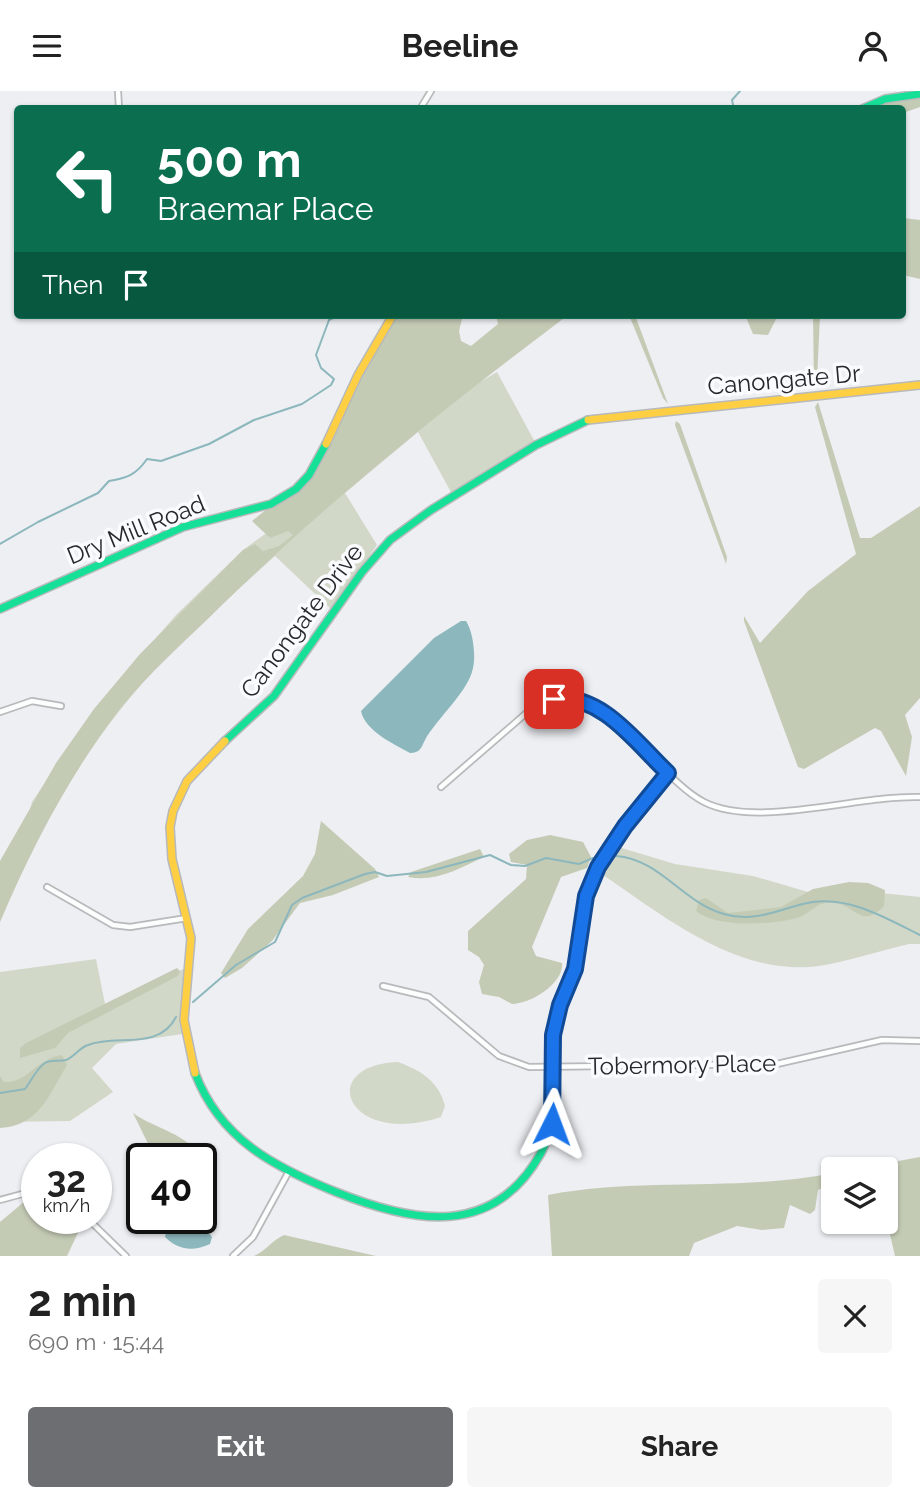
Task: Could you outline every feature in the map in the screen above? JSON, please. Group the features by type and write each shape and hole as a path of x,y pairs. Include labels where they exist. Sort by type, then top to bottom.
{"street":[{"path":"871,105 885,99 920,94"},
{"name":"Dry Mill Road","path":"0,609 183,527 271,504 296,489 323,453 358,375 391,319"},
{"name":"Canongate Dr","path":"652,411 920,386"},
{"name":"Canongate Drive","path":"652,411 600,416 564,429 398,534 377,552 273,697 197,767 180,792 171,820 170,842 192,951 184,1019 189,1052 198,1081 211,1107 229,1131 252,1152 288,1173 406,1218 446,1219 472,1212 494,1202 515,1186 537,1159 552,1124 555,1025 575,969 583,908 590,883 625,826 668,773"},
{"path":"441,787 531,709 546,701 564,698 580,700 602,711 703,802 741,813 889,797 920,797"},
{"path":"0,712 32,701 61,706"},
{"path":"47,887 113,925 130,927 187,918"},
{"name":"Tobermory Place","path":"383,986 429,997 505,1060 528,1067 777,1064 882,1040 920,1041"},
{"path":"233,1256 253,1237 288,1173"},
{"path":"0,1200 21,1195"},
{"path":"103,1234 125,1256"}],"green space":[{"path":"920,96 920,107 906,112 906,105 880,105"},
{"path":"906,218 920,220 920,279 906,276"},
{"path":"391,319 462,319 459,331 461,341 471,346 498,324 497,319 563,319 435,418 348,490 264,565 141,685 116,714 66,789 24,868 0,922 0,861 56,763 94,709 140,654 243,550 255,544 263,551 279,546 293,535 288,531 270,538 252,521 309,475 356,379"},
{"path":"563,319 480,382 497,372 536,444 452,494 418,432 345,493 377,545 331,609 275,556 193,631 134,692 82,762 24,867 0,922 32,802 94,709 176,615 243,550"},
{"path":"631,319 636,319 668,404 663,398"},
{"path":"747,319 776,319 768,335 753,334"},
{"path":"813,319 820,319 817,380 814,384"},
{"path":"818,402 860,538 871,538 920,506 920,698 905,715 912,737 906,776 881,731 875,728 804,769 798,767 744,621 744,616 760,643 808,591 856,554 815,407"},
{"path":"676,421 680,424 727,557 726,564 675,425"},
{"path":"321,821 375,869 379,877 333,895 300,903 272,941 242,968 225,978 221,973 248,929 303,876 315,854"},
{"path":"550,835 583,842 591,857 587,868 561,877 532,947 536,956 562,963 558,978 536,997 512,1004 499,997 482,994 479,982 484,965 479,957 468,950 468,931 526,879 527,865 511,862 509,854 527,840"},
{"path":"615,846 675,864 753,876 815,894 881,893 920,897 920,944 909,944 819,966 789,967 759,962 703,940 600,873"},
{"path":"480,849 484,857 457,870 428,878 408,877 411,872"},
{"path":"849,882 868,883 885,890 884,906 876,913 863,916 839,903 831,902 797,918 759,923 730,923 696,911 699,900 706,898 728,913 781,907 813,889"},
{"path":"96,959 105,1004 186,968 182,1034 116,1044 92,1068 113,1092 70,1121 0,1122 0,972"},
{"path":"177,968 180,971 178,976 68,1033 55,1048 20,1058 20,1048 26,1043"},
{"path":"62,1055 67,1065 41,1107 24,1122 0,1128 0,1076 4,1082 20,1079 45,1061"},
{"path":"398,1062 421,1073 433,1083 445,1106 441,1117 408,1124 383,1122 364,1114 353,1102 350,1089 356,1076 372,1066"},
{"path":"133,1113 188,1143 148,1143"},
{"path":"920,1157 920,1256 895,1256 890,1234 898,1234 898,1161"},
{"path":"821,1175 821,1189 818,1190 815,1210 810,1214 790,1205 784,1228 762,1230 737,1226 694,1243 689,1256 552,1256 548,1195 619,1187 798,1179"},
{"path":"21,1204 21,1234 77,1234 67,1256 0,1256 0,1222"},
{"path":"284,1235 376,1256 254,1256"}],"water":[{"path":"461,621 466,621 473,644 474,663 470,677 420,749 410,753 374,731 361,711 434,638"},
{"path":"166,1234 210,1234 212,1237 210,1244 186,1248 175,1245 165,1237"}],"waterway":[{"path":"733,105 732,100 740,91"},
{"path":"0,544 98,493 109,481 131,475 147,459 161,461 209,444 254,420 302,404 331,385 334,379 321,368 316,355 331,319"},
{"path":"193,1002 236,965 275,942 292,905 302,898 365,874 375,872 387,876 426,872 490,855 511,865 525,866 546,858 579,864 593,858"},
{"path":"616,856 646,865 696,901 724,914 736,917 758,916 802,904 827,901 869,911 920,935"},
{"path":"0,1093 25,1089 45,1063 66,1060 85,1046 99,1042 148,1038 169,1028 176,1017"}],"traffic: fast":[{"path":"871,105 885,99 920,94"},
{"path":"225,741 274,696 362,572 390,540 431,510 536,445 588,420"},
{"path":"0,609 183,527 271,504 296,489 309,475 326,444"},
{"path":"195,1073 219,1116 234,1133 271,1161 365,1203 422,1216 449,1216 475,1211 500,1200 522,1181 541,1153 551,1125 553,1110 554,1033"}],"traffic: slow":[{"path":"326,444 358,375 391,319"},
{"path":"588,420 920,385"},
{"path":"195,1073 184,1020 191,938 172,859 170,827 173,811 187,781 225,741"},
{"path":"554,1033 575,970 584,902 594,875 622,829 669,773"}],"route":[{"path":"552,1124 553,1035 560,1005 575,969 583,908 590,883 625,826 668,773 596,707 572,698 554,699"}]}
